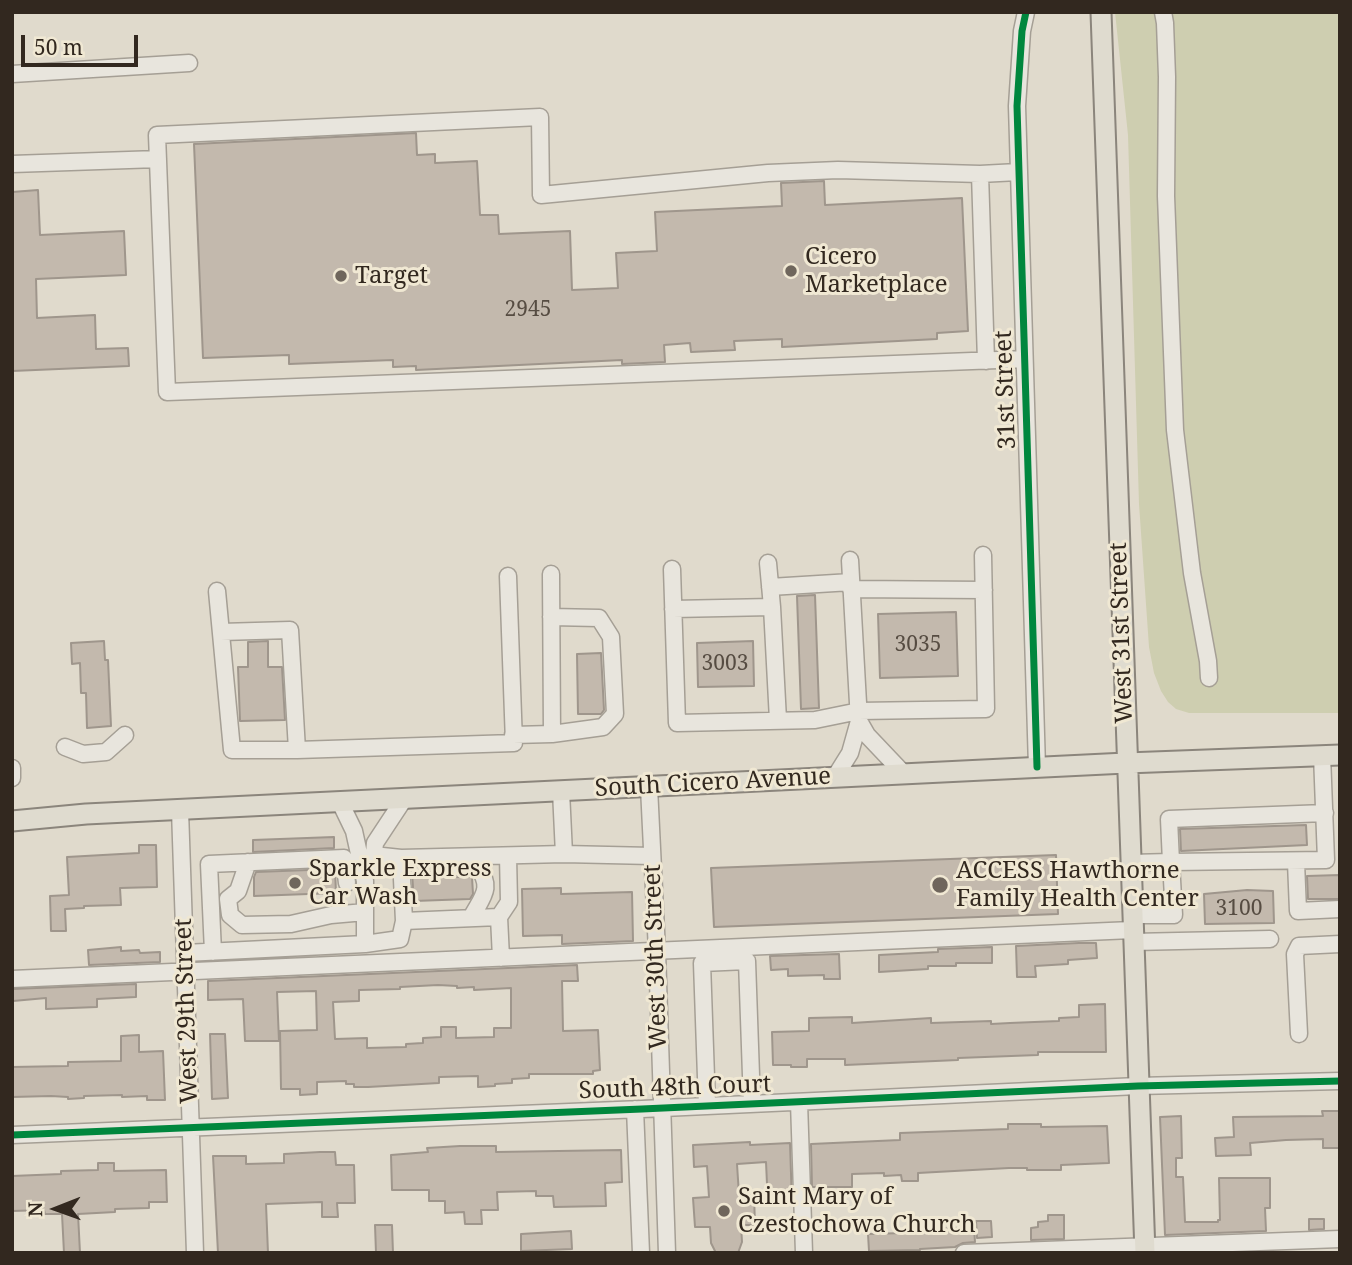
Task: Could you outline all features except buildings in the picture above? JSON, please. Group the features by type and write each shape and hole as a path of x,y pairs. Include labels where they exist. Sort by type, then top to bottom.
{"main road":[{"name":"West 31st Street","path":"1101,12 1144,1250"},
{"name":"South Cicero Avenue","path":"12,821 86,814 1331,755"},
{"name":"South Cicero Avenue","path":"12,810 86,814"}],"street":[{"name":"31st Street","path":"1026,12 1022,31 1017,106 1037,767"},
{"path":"1163,12 1167,77 1166,196 1175,430 1192,573 1209,678"},
{"path":"12,74 189,63"},
{"path":"1018,172 980,174 838,170 768,173 541,195 540,117 157,135 166,392 1024,359"},
{"path":"12,164 158,159"},
{"path":"980,174 986,361"},
{"path":"672,569 677,723 815,720 986,709 983,555"},
{"path":"835,777 850,752 859,716 850,560"},
{"path":"768,564 778,720"},
{"path":"551,574 552,734"},
{"path":"217,591 232,751 513,743 508,576"},
{"path":"770,587 851,586 984,590"},
{"path":"673,609 772,607"},
{"path":"513,735 552,734 603,727 615,714 611,637 599,618 551,617"},
{"path":"221,632 290,631 297,750"},
{"path":"859,716 867,735 904,774"},
{"path":"65,747 83,754 106,752 125,735"},
{"path":"1130,863 1333,863 1325,813 1331,755"},
{"path":"12,768 13,778"},
{"name":"West 30th Street","path":"649,787 667,1253"},
{"path":"561,791 564,854"},
{"path":"365,881 373,873 374,843 404,799"},
{"path":"340,802 354,831 365,881 365,944"},
{"name":"West 29th Street","path":"180,810 195,1253"},
{"path":"1132,929 1174,915 1169,819 1325,813"},
{"path":"373,855 401,858 564,854 652,856"},
{"path":"501,958 499,916 509,902 508,856"},
{"path":"213,952 209,864 344,858 347,883"},
{"path":"401,858 422,868 477,866 485,877 486,890 471,918"},
{"path":"185,953 365,944 400,939 404,921 401,858"},
{"path":"248,862 238,891 228,899 230,915 242,925 290,924 331,915 365,912"},
{"path":"1296,862 1298,911 1340,909"},
{"path":"404,921 499,916"},
{"path":"12,979 657,951 720,955 1132,929 1270,939"},
{"path":"1299,1034 1296,949 1299,946 1340,944"},
{"path":"707,1106 702,963 720,955 747,961 752,1104"},
{"name":"South 48th Court","path":"12,1135 1138,1086 1340,1081"},
{"path":"799,1102 804,1253"},
{"path":"635,1109 641,1253"},
{"path":"964,1253 1144,1250 1340,1239"}],"green space":[{"path":"1115,12 1340,12 1340,713 1189,713 1176,709 1168,702 1154,673 1149,647 1139,504 1128,135"}],"cycle path":[{"path":"1026,12 1022,31 1017,106 1037,767"},
{"path":"12,1135 1138,1086 1340,1081"}],"place":[{"name":"Cicero Marketplace","path":"791,271"},
{"name":"Target","path":"341,276"},
{"name":"Sparkle Express Car Wash","path":"295,883"},
{"name":"ACCESS Hawthorne Family Health Center","path":"940,885"},
{"name":"Saint Mary of Czestochowa Church","path":"724,1211"}]}
